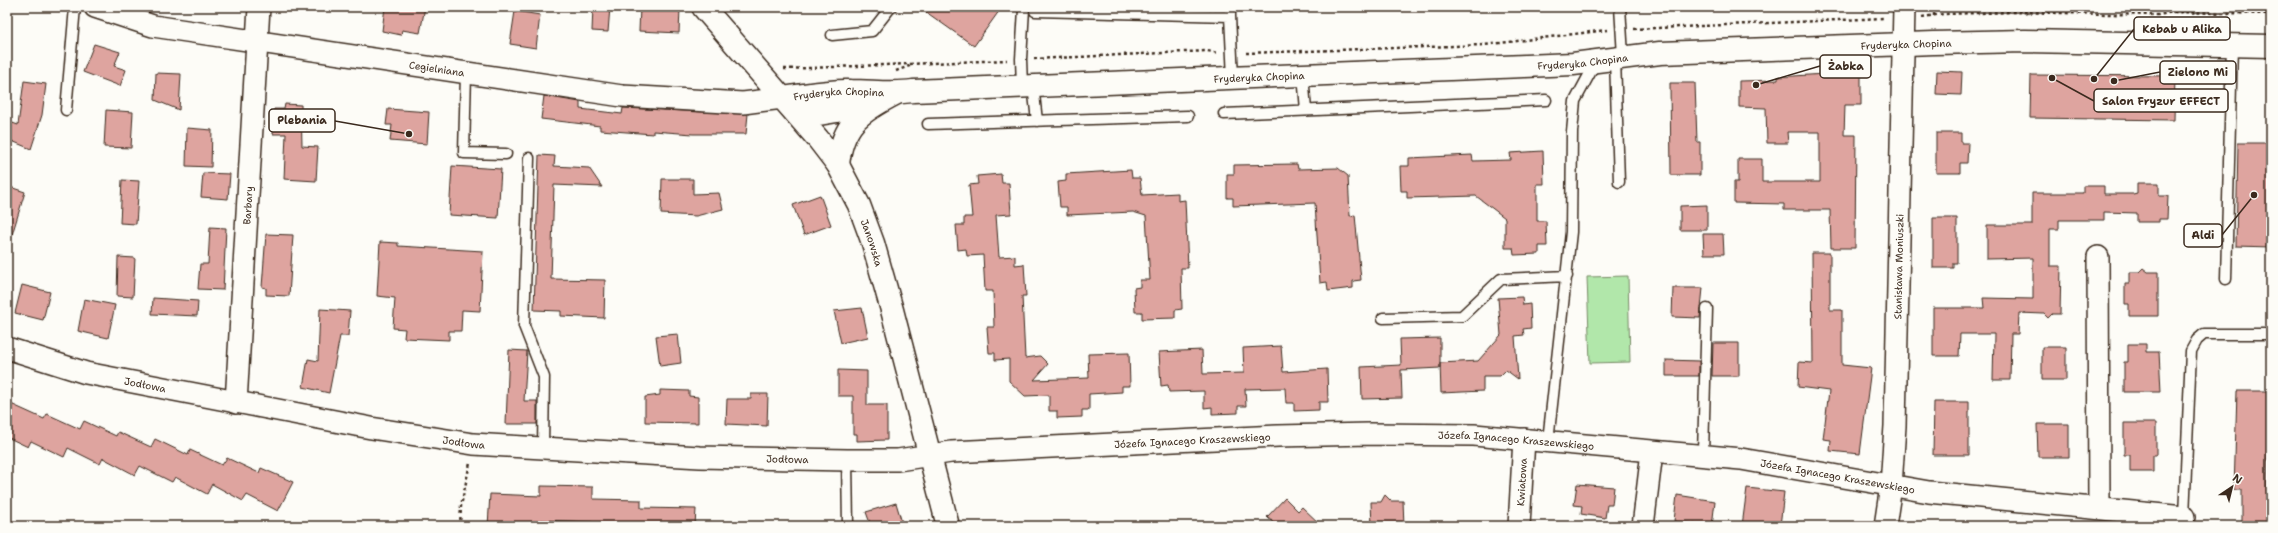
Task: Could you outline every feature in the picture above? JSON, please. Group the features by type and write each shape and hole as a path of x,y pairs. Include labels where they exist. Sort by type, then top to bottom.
{"street":[{"name":"Cegielniana","path":"95,7 153,26 256,43 622,96 789,105"},
{"name":"Barbary","path":"236,403 259,7"},
{"name":"Janowska","path":"703,7 789,105 838,165 859,206 873,243 948,526"},
{"name":"Stanisława Moniuszki","path":"1884,526 1891,486 1895,426 1904,44 1910,12"},
{"name":"Fryderyka Chopina","path":"789,105 840,91 895,94 913,91 1028,85 1573,64 1611,58 1716,50 2025,41 2271,46"},
{"name":"Fryderyka Chopina","path":"838,165 842,145 854,120 873,105 895,94"},
{"name":"Fryderyka Chopina","path":"789,105 819,114 873,105"},
{"path":"2098,257 2099,508"},
{"name":"Jodłowa","path":"7,348 86,373 371,428 474,444 700,457 898,460 930,456"},
{"name":"Józefa Ignacego Kraszewskiego","path":"930,456 950,452 1370,434 1474,435 1652,452 1703,454 1741,459 1929,492 2184,517"},
{"name":"Kwiatowa","path":"1519,526 1524,439"},
{"path":"1643,526 1652,452"}],"lane":[{"path":"66,110 74,7"},
{"path":"832,35 872,31 891,7"},
{"path":"1022,7 1024,9 1021,59 1037,121"},
{"path":"1619,182 1611,58 1620,7"},
{"path":"1035,11 1230,12 1233,78"},
{"path":"2226,279 2232,45"},
{"path":"1548,441 1571,232 1572,132 1576,101 1611,58"},
{"path":"466,73 464,153 506,154"},
{"path":"1303,75 1306,110"},
{"path":"1224,114 1546,100"},
{"path":"928,124 1188,116"},
{"path":"529,158 524,326 544,377 543,448"},
{"path":"1383,318 1462,316 1501,279 1567,276"},
{"path":"1703,454 1707,309"},
{"path":"2184,517 2191,350 2196,340 2204,334 2271,334"},
{"path":"847,460 848,526"}],"path":[{"path":"1934,7 1934,17"},
{"path":"1910,12 1934,17 1949,14 2013,12 2158,15 2173,12 2271,14"},
{"path":"1630,29 1886,18"},
{"path":"1241,53 1484,45 1610,30"},
{"path":"1030,59 1207,51 1223,53"},
{"path":"779,70 1012,60"},
{"path":"460,526 461,506 474,444"}],"green space":[{"path":"1628,276 1630,362 1590,363 1587,277"}],"building":[{"path":"385,7 425,7 420,33 402,30 401,35 382,31"},
{"path":"593,7 610,7 608,32 592,31"},
{"path":"640,7 680,8 679,33 639,31"},
{"path":"919,7 1002,7 974,46"},
{"path":"515,11 540,15 536,48 510,44"},
{"path":"94,44 120,52 114,66 126,70 120,86 83,72"},
{"path":"1937,71 1962,72 1961,95 1936,94"},
{"path":"156,73 181,74 179,110 155,100"},
{"path":"1825,74 1861,74 1861,105 1845,105 1844,135 1856,135 1855,248 1831,248 1830,210 1784,210 1784,204 1734,203 1734,182 1738,182 1738,159 1762,159 1762,182 1820,182 1820,132 1787,132 1788,143 1767,143 1766,108 1739,107 1739,81 1778,80 1778,77"},
{"path":"2031,75 2175,76 2174,120 2030,118"},
{"path":"24,81 46,84 42,115 31,149 7,139 7,121 18,125"},
{"path":"1670,83 1695,83 1697,142 1700,142 1700,175 1671,175"},
{"path":"544,96 580,102 580,109 622,114 623,108 748,114 746,134 693,134 653,131 653,134 600,130 600,126 541,119"},
{"path":"285,104 301,105 302,146 318,147 316,181 284,179 286,134 273,134 274,109 284,109"},
{"path":"388,109 429,112 427,144 390,141 392,125 386,125"},
{"path":"106,110 133,112 131,148 104,147"},
{"path":"187,128 212,130 211,167 186,166"},
{"path":"1936,133 1961,133 1961,143 1968,143 1967,163 1960,163 1960,173 1936,173"},
{"path":"2238,143 2271,143 2271,247 2236,246"},
{"path":"1543,151 1544,184 1537,184 1537,221 1546,221 1547,246 1539,246 1539,254 1514,255 1513,248 1505,248 1505,218 1476,196 1407,198 1407,191 1401,191 1400,166 1409,166 1409,158 1472,155 1473,161 1511,160 1510,153"},
{"path":"539,155 555,156 554,166 589,168 602,187 554,185 551,279 605,280 604,318 561,316 561,311 534,310"},
{"path":"1297,164 1298,169 1338,168 1348,176 1350,216 1355,215 1361,280 1353,281 1353,288 1328,291 1327,282 1320,283 1315,203 1233,206 1233,198 1227,198 1227,174 1234,174 1234,165"},
{"path":"452,166 501,169 498,218 449,215"},
{"path":"1131,170 1132,178 1140,178 1142,195 1178,193 1178,201 1185,200 1188,268 1181,268 1182,309 1175,310 1175,318 1142,319 1142,312 1135,312 1134,288 1140,287 1140,280 1150,280 1146,216 1133,212 1067,215 1067,207 1060,207 1058,182 1066,181 1066,174"},
{"path":"203,173 230,174 228,199 201,197"},
{"path":"1001,174 1002,183 1009,183 1011,214 996,215 999,257 1015,256 1015,265 1024,264 1026,296 1022,296 1025,358 1040,356 1048,364 1034,380 1089,378 1088,354 1129,353 1130,386 1122,386 1122,392 1089,394 1089,410 1082,410 1082,417 1057,418 1057,411 1049,411 1049,395 1025,396 1009,381 1009,359 995,360 995,353 989,353 987,327 994,327 993,291 985,291 983,255 967,256 966,249 958,250 956,225 964,225 964,217 972,217 969,185 978,184 977,176"},
{"path":"662,179 693,179 693,194 719,193 723,209 696,216 661,214"},
{"path":"122,180 139,181 136,224 120,223"},
{"path":"2137,183 2159,183 2159,196 2168,196 2167,219 2159,219 2159,222 2137,222 2137,213 2104,212 2104,220 2059,220 2059,229 2050,229 2050,266 2061,266 2060,314 2052,314 2048,318 2044,314 2019,313 2018,334 2011,334 2010,380 1993,380 1994,334 1960,334 1959,356 1933,356 1933,308 1984,308 1983,298 2033,299 2033,258 1987,259 1987,225 2032,225 2032,193 2083,193 2083,186 2104,186 2104,194 2133,194 2137,193"},
{"path":"7,186 25,192 11,238 7,238"},
{"path":"820,195 831,225 804,235 793,205"},
{"path":"1707,205 1707,230 1680,230 1680,206"},
{"path":"1933,218 1957,218 1957,263 1953,263 1953,268 1933,268"},
{"path":"210,227 226,228 223,290 198,289 200,264 208,264"},
{"path":"266,234 293,235 289,296 266,295 266,288 262,287"},
{"path":"1703,234 1723,234 1724,254 1704,254"},
{"path":"380,242 398,243 398,246 483,251 480,311 462,310 461,331 449,331 449,340 404,338 405,329 393,328 395,298 377,296"},
{"path":"1812,253 1830,253 1830,310 1842,310 1842,365 1871,368 1860,454 1830,451 1831,440 1823,439 1829,391 1798,387 1799,362 1813,363"},
{"path":"118,257 135,258 133,297 117,296"},
{"path":"2143,268 2148,272 2158,272 2158,316 2129,316 2129,304 2125,304 2125,284 2129,284 2129,272 2139,272"},
{"path":"22,285 50,292 43,320 15,313"},
{"path":"1673,288 1703,288 1700,318 1672,317"},
{"path":"1522,297 1523,305 1530,304 1531,328 1523,329 1524,335 1515,336 1518,379 1506,370 1500,376 1483,376 1483,391 1441,393 1440,363 1478,361 1501,335 1498,298"},
{"path":"153,298 198,301 197,316 152,314"},
{"path":"84,299 115,305 108,338 78,331"},
{"path":"862,308 868,337 841,343 834,311"},
{"path":"320,309 350,311 348,336 340,336 329,393 303,387 308,359 318,361"},
{"path":"678,334 681,363 660,366 656,336"},
{"path":"1440,338 1440,368 1401,370 1402,398 1362,399 1361,367 1401,365 1400,339"},
{"path":"1713,343 1739,343 1739,376 1712,376"},
{"path":"2128,344 2146,344 2146,352 2159,352 2161,392 2124,392 2124,362 2128,362"},
{"path":"1281,346 1283,372 1327,369 1328,402 1319,402 1319,410 1294,411 1294,403 1286,403 1285,388 1245,389 1246,406 1238,406 1238,413 1212,414 1212,407 1204,408 1204,391 1169,392 1168,385 1161,386 1159,352 1202,350 1203,374 1244,373 1243,348"},
{"path":"2042,347 2066,347 2066,380 2042,380"},
{"path":"509,350 527,351 524,401 537,401 537,424 506,424"},
{"path":"1666,360 1699,361 1699,376 1666,376"},
{"path":"838,370 867,371 867,405 887,405 887,440 857,441 857,434 853,434 853,396 838,396"},
{"path":"660,390 689,391 689,396 698,397 698,423 645,422 645,397 660,395"},
{"path":"2237,391 2268,391 2267,491 2271,491 2271,526 2242,526 2242,490 2234,490"},
{"path":"751,394 768,394 767,426 726,424 727,399 751,399"},
{"path":"1934,402 1969,402 1969,455 1933,455"},
{"path":"11,404 44,419 47,414 80,429 84,421 116,436 118,432 151,447 155,439 188,455 190,450 222,465 227,458 259,473 261,468 293,482 278,511 247,495 243,501 212,484 207,494 175,477 172,482 140,466 135,475 103,458 100,464 68,448 64,457 31,441 28,447 7,437 7,412"},
{"path":"2124,423 2156,423 2156,455 2153,455 2153,472 2130,472 2130,455 2124,455"},
{"path":"2037,424 2069,424 2069,457 2038,457"},
{"path":"1577,484 1614,487 1612,505 1607,505 1605,518 1581,514 1582,506 1574,505"},
{"path":"541,486 593,487 593,499 641,500 641,508 696,509 695,526 592,526 592,522 540,520 540,526 488,526 490,494 541,496"},
{"path":"1747,488 1784,492 1780,526 1742,526"},
{"path":"1385,495 1391,501 1403,501 1404,526 1372,526 1371,502 1381,502"},
{"path":"1677,495 1715,501 1712,526 1674,521"},
{"path":"1285,498 1298,511 1302,507 1322,526 1277,526 1267,517"},
{"path":"896,503 903,526 871,526 866,512"}],"place":[{"name":"Salon Fryzur EFFECT","path":"2052,78"},
{"name":"Kebab u Alika","path":"2094,79"},
{"name":"Zielono Mi","path":"2114,81"},
{"name":"Żabka","path":"1756,85"},
{"name":"Plebania","path":"409,134"},
{"name":"Aldi","path":"2254,195"}]}
